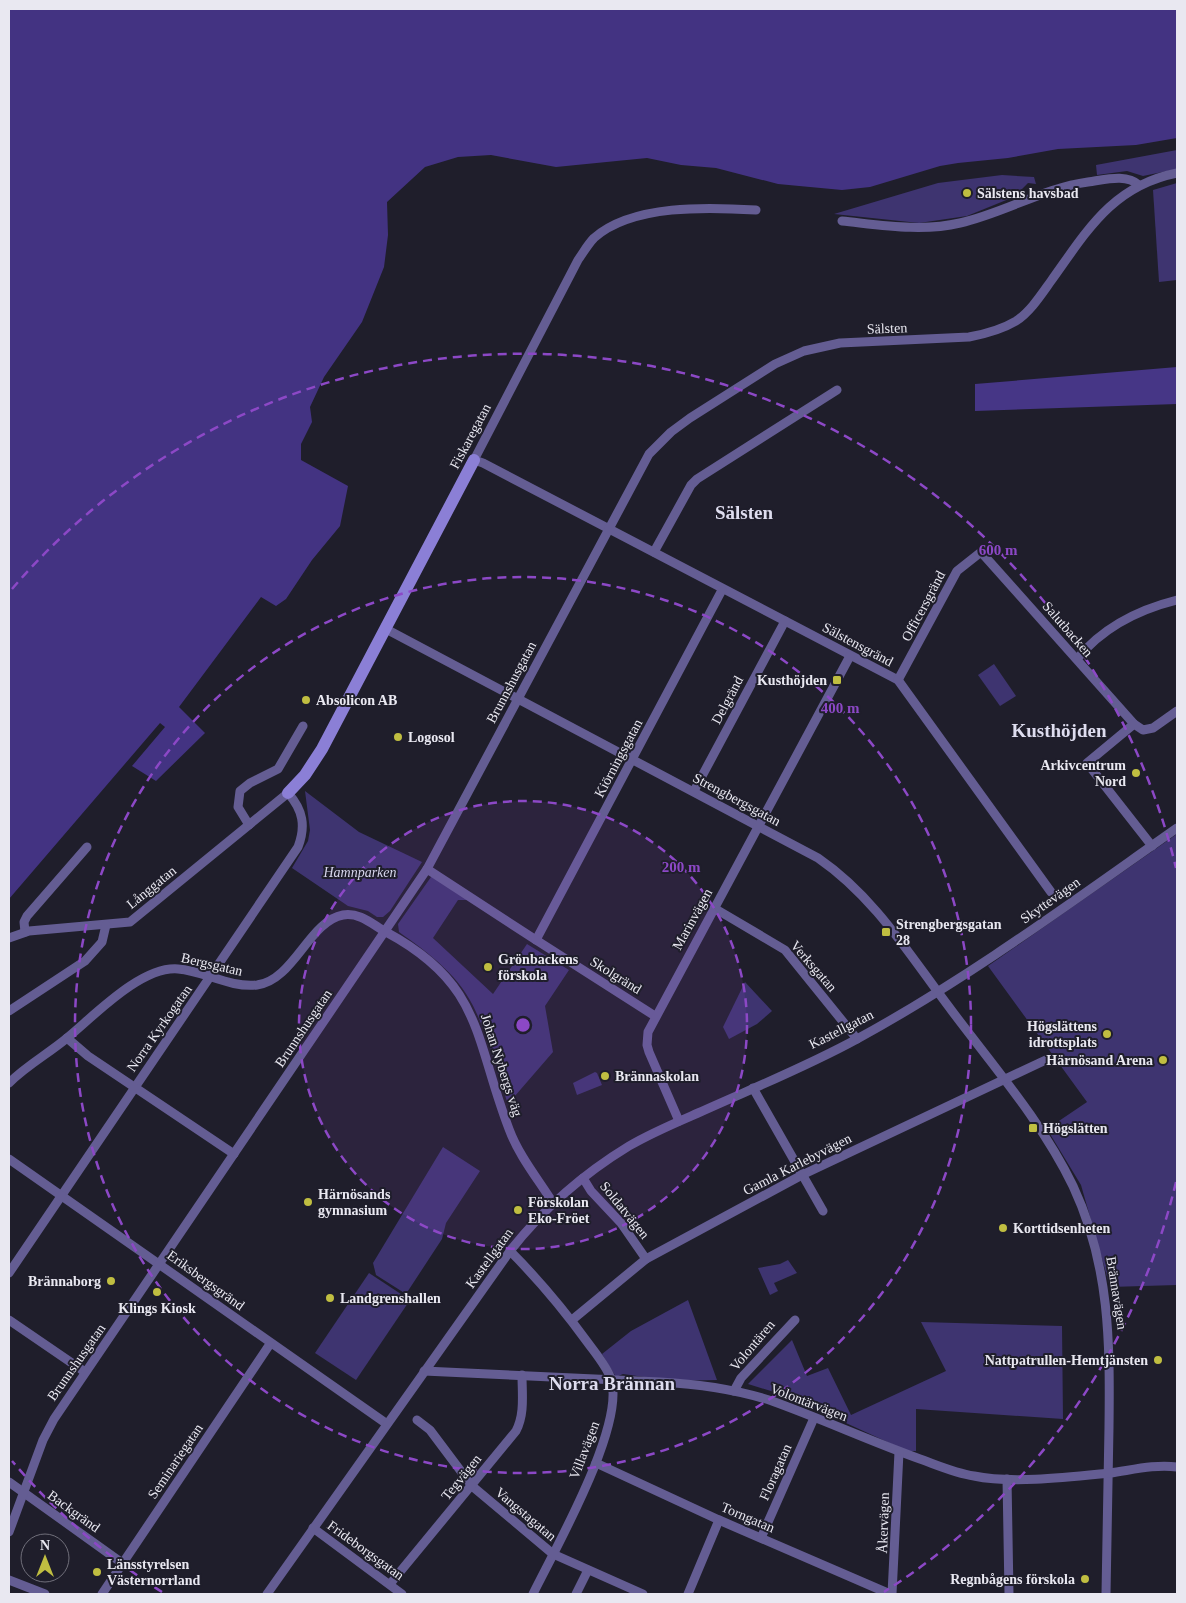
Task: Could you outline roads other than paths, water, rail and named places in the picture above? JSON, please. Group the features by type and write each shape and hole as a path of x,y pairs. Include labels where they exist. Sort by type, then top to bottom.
{"street":[{"name":"Sälsten","path":"608,529 649,454 671,432 775,364 804,351 840,343 969,337 986,334 1017,320 1042,293 1093,222 1116,200 1139,185 1177,173"},
{"path":"842,221 918,228 946,226 998,211 1064,186 1119,178 1130,178 1139,185"},
{"name":"Fiskaregatan","path":"288,793 313,765 578,260 593,239 616,225 654,214 720,208 756,210"},
{"path":"654,552 691,485 697,479 837,390"},
{"name":"Sälstensgränd","path":"474,460 898,680 1051,892"},
{"name":"Brunnshusgatan","path":"9,1532 48,1429 427,869 608,529"},
{"name":"Salutbacken","path":"981,552 1134,724"},
{"name":"Officersgränd","path":"898,680 957,571 981,552"},
{"name":"Kiörningsgatan","path":"536,939 722,590"},
{"path":"1077,659 1098,637 1121,620 1138,612 1177,600"},
{"name":"Delgränd","path":"694,791 785,622"},
{"name":"Strengbergsgatan","path":"386,629 633,758 818,858 856,887 1004,1080"},
{"name":"Marinvägen","path":"680,1121 647,1045 648,1032 850,656"},
{"path":"1152,846 1087,763 1134,724 1143,730 1153,728 1177,711"},
{"path":"249,825 238,807 240,791 250,783 278,769 303,726"},
{"name":"Långgatan","path":"9,938 25,932 130,922 288,793"},
{"name":"Norra Kyrkogatan","path":"9,1273 298,847 303,834 303,819 297,804 288,793"},
{"name":"Skyttevägen","path":"937,992 1177,828"},
{"path":"25,932 24,922 27,916 87,847"},
{"name":"Skolgränd","path":"427,869 655,1016"},
{"name":"Verksgatan","path":"714,908 785,950 856,1039"},
{"name":"Bergsgatan","path":"9,1083 37,1058 67,1038 110,1002 153,973 177,968 245,986 260,985 286,969 321,928 333,918 352,914 367,920 385,932"},
{"path":"9,1011 85,961 102,942 106,925"},
{"name":"Johan Nybergs väg","path":"385,932 434,963 449,979 462,998 474,1019 509,1131 553,1203"},
{"name":"Kastellgatan","path":"267,1594 510,1250 534,1221 553,1203 630,1145 856,1039 937,992"},
{"path":"67,1038 88,1056 234,1154"},
{"name":"Gamla Karlebyvägen","path":"572,1320 646,1259 802,1175 1050,1058"},
{"name":"Brännavägen","path":"1004,1080 1055,1153 1073,1187 1094,1244 1105,1292 1110,1331 1106,1594"},
{"path":"753,1088 823,1211"},
{"name":"Eriksbergsgränd","path":"9,1160 387,1424"},
{"name":"Soldatvägen","path":"584,1178 591,1191 621,1223 646,1259"},
{"path":"510,1250 546,1287 572,1320 611,1379"},
{"path":"9,1320 85,1372"},
{"name":"Volontären","path":"734,1391 741,1378 786,1327 795,1320"},
{"name":"Seminariegatan","path":"102,1594 270,1344"},
{"name":"Volontärvägen","path":"424,1371 696,1384 734,1391 771,1401 899,1452 961,1474 984,1478 1109,1473 1161,1466 1177,1467"},
{"name":"Tegvägen","path":"390,1584 516,1431 521,1422 522,1375"},
{"name":"Villavägen","path":"533,1594 596,1464 612,1412 611,1379"},
{"name":"Floragatan","path":"762,1538 814,1418"},
{"name":"Vangstagatan","path":"417,1420 430,1430 472,1486 553,1554 643,1594"},
{"name":"Åkervägen","path":"891,1594 899,1452"},
{"name":"Torngatan","path":"596,1464 719,1520 891,1594"},
{"path":"1007,1478 1009,1594"},
{"name":"Backgränd","path":"9,1482 122,1563"},
{"path":"688,1594 719,1520"},
{"name":"Frideborgsgatan","path":"313,1528 402,1594"},
{"path":"576,1594 588,1570"},
{"path":"9,1580 45,1594"}],"place":[{"name":"Sälstens havsbad","path":"967,193"},
{"name":"Kusthöjden","path":"837,680"},
{"name":"Absolicon AB","path":"306,700"},
{"name":"Logosol","path":"398,737"},
{"name":"Arkivcentrum Nord","path":"1136,773"},
{"name":"Strengbergsgatan 28","path":"886,932"},
{"name":"Grönbackens förskola","path":"488,967"},
{"name":"Högslättens idrottsplats","path":"1107,1034"},
{"name":"Härnösand Arena","path":"1163,1060"},
{"name":"Brännaskolan","path":"605,1076"},
{"name":"Högslätten","path":"1033,1128"},
{"name":"Härnösands gymnasium","path":"308,1202"},
{"name":"Förskolan Eko-Fröet","path":"518,1210"},
{"name":"Korttidsenheten","path":"1003,1228"},
{"name":"Brännaborg","path":"111,1281"},
{"name":"Klings Kiosk","path":"157,1292"},
{"name":"Landgrenshallen","path":"330,1298"},
{"name":"Nattpatrullen-Hemtjänsten","path":"1158,1360"},
{"name":"Länsstyrelsen Västernorrland","path":"97,1572"},
{"name":"Regnbågens förskola","path":"1085,1579"}],"district":[{"name":"Sälsten","path":"744,512"},
{"name":"Kusthöjden","path":"1059,730"},
{"name":"Norra Brännan","path":"612,1383"}],"park label":[{"name":"Hamnparken","path":"360,872"}]}
